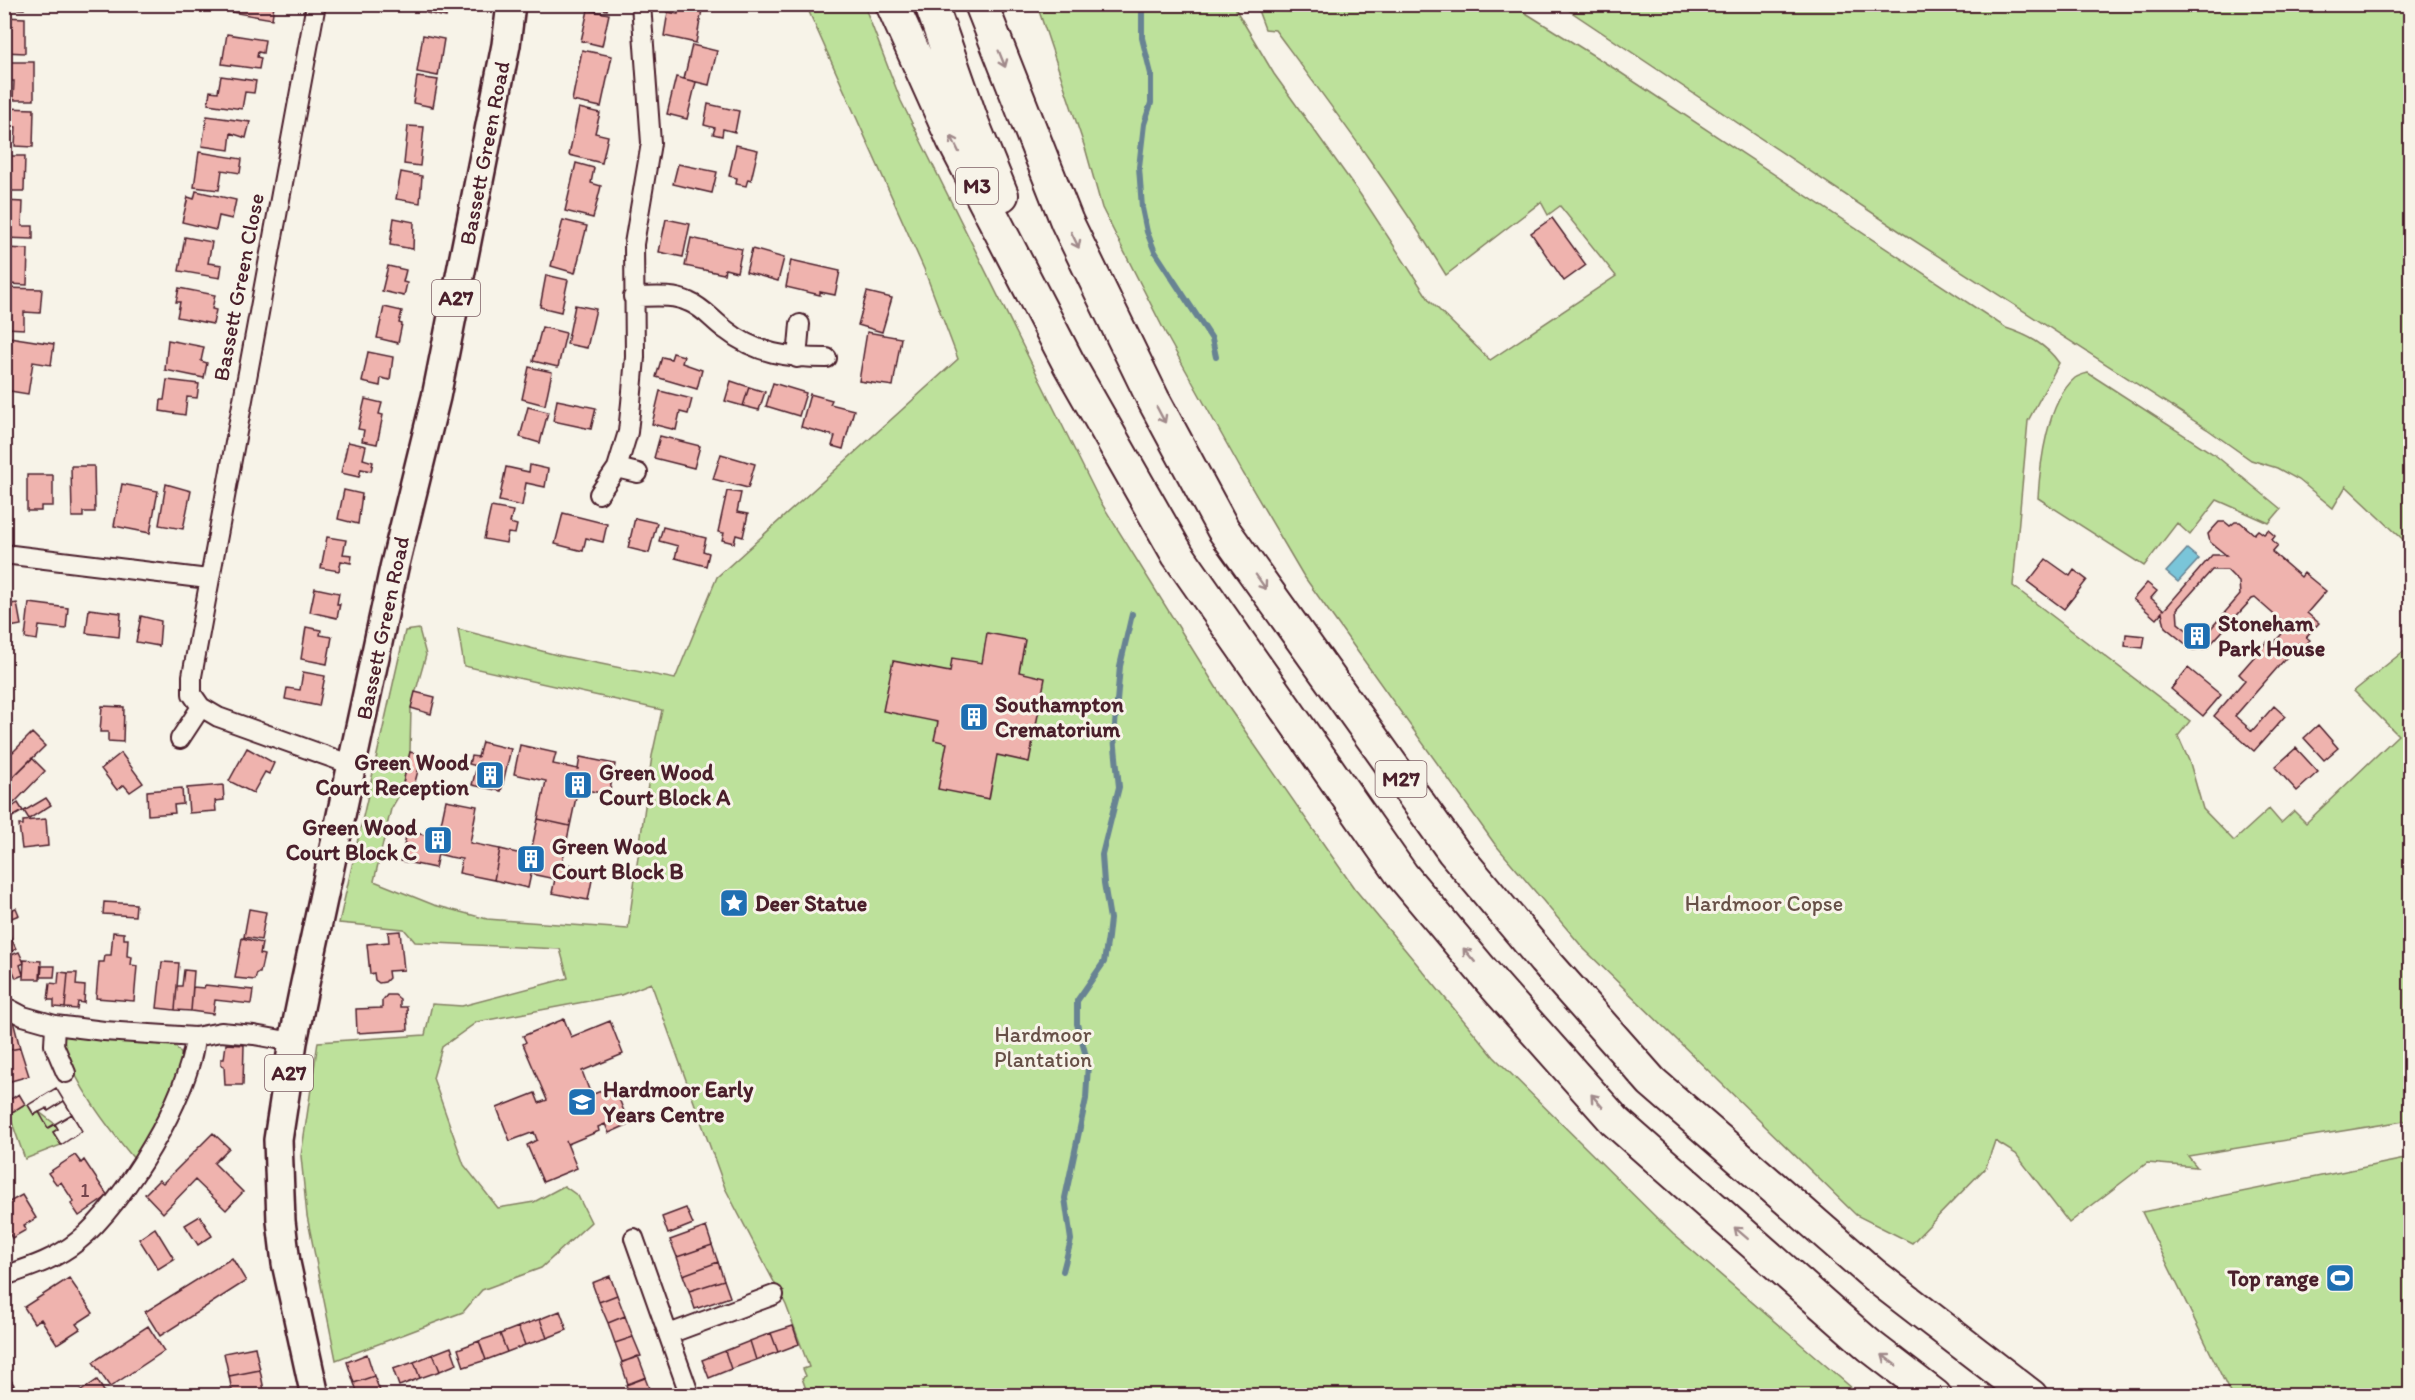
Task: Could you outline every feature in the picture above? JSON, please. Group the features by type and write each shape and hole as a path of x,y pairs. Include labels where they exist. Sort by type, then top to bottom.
{"highway":[{"name":"M3","path":"892,4 953,140 1069,364"},
{"name":"M27","path":"931,4 973,124 1069,364 1178,555 1402,875 1495,986 1615,1121 1870,1346 1935,1395"},
{"name":"M27","path":"981,4 1067,222 1153,399 1223,529 1453,851 1544,960 1652,1082 1874,1275 2031,1395"}],"main road":[{"name":"Bassett Green Road","path":"315,1395 290,1285 281,1221 278,1140 293,1042 394,568 436,397 506,45 511,4"}],"street":[{"name":"Bassett Green Close","path":"201,707 192,694 192,676 208,579 316,4"},
{"path":"599,494 617,468 628,432 635,357 634,244 651,143 641,4"},
{"path":"633,297 666,297 691,302 741,341 766,353 797,358 827,358"},
{"path":"797,358 800,324"},
{"path":"617,468 638,473"},
{"path":"4,554 208,579"},
{"path":"180,739 201,707 218,717 352,765"},
{"path":"4,1006 23,1016 55,1025 195,1037 221,1032 293,1042"},
{"path":"55,1025 54,1045 66,1072"},
{"path":"4,1276 47,1262 78,1241 106,1215 124,1191 161,1130 176,1100 194,1053 195,1037"},
{"path":"634,1238 690,1395"},
{"path":"669,1334 774,1295"}],"green space":[{"name":"Hardmoor Plantation","path":"806,5 864,5 901,101 1100,501 1229,708 1354,888 1494,1057 1673,1234 1860,1395 808,1395 802,1378 806,1376 803,1369 809,1367 786,1305 725,1188 651,983 621,995 477,1022 442,1047 433,1078 464,1165 498,1208 534,1202 564,1186 578,1196 591,1222 541,1268 482,1290 463,1312 336,1360 307,1216 301,1156 318,1042 425,1035 432,1004 462,1006 568,978 560,949 415,942 404,929 339,923 405,631 419,629 426,655 411,708 410,752 401,792 391,809 374,881 434,905 487,919 628,929 652,756 662,710 464,666 458,629 557,655 675,679 717,577 958,359 924,269"},
{"name":"Hardmoor Copse","path":"1037,5 1236,5 1236,10 1274,74 1360,194 1430,301 1490,360 1616,276 1560,206 1548,215 1541,202 1446,275 1385,181 1275,30 1265,29 1256,5 1513,5 1615,69 2006,328 2042,345 2059,363 2028,421 2013,586 2190,721 2178,736 2190,763 2203,809 2234,841 2269,809 2281,823 2294,811 2306,823 2398,735 2354,691 2410,646 2410,1120 2188,1156 2197,1167 2147,1163 2069,1223 2016,1154 1995,1141 1986,1167 1912,1243 1856,1215 1584,949 1494,843 1303,575 1169,340 1102,208 1086,151"},
{"path":"1561,5 2410,5 2410,546 2346,486 2333,508 2299,480 2277,468 2251,460 2207,429 1904,234"},
{"path":"2088,373 2215,455 2281,509 2269,523 2217,500 2190,535 2177,523 2144,566 2038,498 2043,451 2058,402 2065,389 2075,378"},
{"path":"64,1036 171,1044 180,1052 181,1067 177,1079 135,1160 84,1090 61,1042"},
{"path":"25,1104 34,1115 39,1112 55,1124 58,1129 53,1132 61,1145 25,1159 9,1114"},
{"path":"2410,1158 2410,1395 2231,1395 2142,1212"}],"water":[{"path":"2187,549 2199,559 2178,582 2166,572"}],"building":[{"path":"4,4 24,4 24,9 4,8"},
{"path":"232,4 274,5 272,19 231,12"},
{"path":"427,4 448,4 446,17 426,13"},
{"path":"589,4 608,4 607,10 588,6"},
{"path":"680,4 703,4 696,43 664,36 668,12 678,14"},
{"path":"588,10 609,14 602,46 581,41"},
{"path":"4,17 25,18 25,53 4,52"},
{"path":"227,34 265,40 263,53 258,52 257,57 261,58 259,69 222,64"},
{"path":"423,35 444,39 438,76 417,72"},
{"path":"692,45 717,51 709,85 684,79"},
{"path":"582,50 612,56 601,107 572,101"},
{"path":"4,62 34,62 34,100 13,100 14,81 4,81"},
{"path":"221,76 256,81 254,93 245,92 242,109 208,104 210,91 218,92"},
{"path":"417,77 438,80 433,107 413,103"},
{"path":"676,77 696,82 687,119 667,114"},
{"path":"708,104 739,111 735,132 723,129 722,136 713,134 715,128 704,125"},
{"path":"4,108 34,109 33,147 15,146 16,127 4,126"},
{"path":"579,108 600,113 595,133 608,136 602,163 569,155"},
{"path":"207,116 250,122 246,138 231,133 229,150 202,146"},
{"path":"408,126 424,127 420,166 404,164"},
{"path":"736,145 758,150 751,180 748,179 746,186 736,184 737,178 729,176"},
{"path":"199,152 242,159 240,173 222,170 219,190 194,187"},
{"path":"4,156 25,156 24,191 4,191"},
{"path":"576,163 594,168 591,183 601,186 593,218 565,211"},
{"path":"678,164 717,172 712,193 673,184"},
{"path":"401,172 422,176 420,203 396,199"},
{"path":"196,191 236,200 232,219 219,216 216,230 182,222 188,197 194,199"},
{"path":"4,201 23,202 22,226 33,226 33,239 4,238"},
{"path":"394,218 414,222 413,249 390,245"},
{"path":"1552,218 1586,265 1564,281 1531,233"},
{"path":"666,219 690,224 683,257 659,252"},
{"path":"563,220 587,226 575,273 551,266"},
{"path":"185,237 212,242 208,263 222,265 220,278 179,271"},
{"path":"691,238 742,249 737,272 725,269 724,274 685,266"},
{"path":"4,248 28,249 27,285 9,284 9,265 4,265"},
{"path":"752,249 784,258 778,281 746,272"},
{"path":"791,260 840,271 835,295 820,292 820,295 786,287"},
{"path":"388,266 406,270 403,282 407,283 404,296 382,291"},
{"path":"546,275 568,280 561,312 540,307"},
{"path":"4,288 42,289 40,313 24,312 24,329 5,328"},
{"path":"179,288 215,295 212,309 216,310 213,324 177,317 180,302 176,302"},
{"path":"867,292 892,298 882,332 858,325"},
{"path":"575,305 596,309 587,348 567,344"},
{"path":"384,307 402,311 398,343 377,338"},
{"path":"542,327 566,333 558,367 533,361"},
{"path":"867,332 901,338 893,386 859,381"},
{"path":"9,337 54,344 51,365 33,362 28,394 4,390 4,365"},
{"path":"168,340 204,347 201,361 207,363 204,378 165,370"},
{"path":"368,352 393,357 390,380 381,378 380,386 362,382"},
{"path":"673,353 684,356 682,363 702,370 697,389 656,377 662,357 671,359"},
{"path":"529,367 552,372 545,405 522,399"},
{"path":"167,380 199,384 197,398 187,397 185,415 160,411"},
{"path":"731,381 749,387 743,406 725,401"},
{"path":"773,383 806,393 799,416 766,406"},
{"path":"749,387 765,392 759,410 743,406"},
{"path":"660,391 692,399 688,414 680,412 676,430 652,424"},
{"path":"810,394 832,400 830,404 854,410 843,449 832,446 835,436 801,427"},
{"path":"365,399 382,403 379,414 383,415 377,444 362,441 364,430 358,429"},
{"path":"557,400 596,408 591,429 553,421"},
{"path":"528,407 548,412 540,443 520,437"},
{"path":"660,436 700,446 694,468 654,458"},
{"path":"348,442 366,446 363,459 373,462 371,471 361,469 359,477 341,473"},
{"path":"721,454 755,464 748,488 713,479"},
{"path":"530,465 548,469 545,487 526,483 522,506 499,501 506,467 529,472"},
{"path":"71,466 94,466 95,512 83,512 83,517 72,517"},
{"path":"27,475 53,475 53,506 41,506 41,511 27,511"},
{"path":"122,484 158,491 150,533 114,526"},
{"path":"166,484 191,491 183,529 159,525"},
{"path":"344,490 362,494 358,524 338,519"},
{"path":"727,491 741,493 737,512 748,514 743,537 736,535 734,543 722,540 724,533 718,532"},
{"path":"491,507 513,511 510,523 517,525 515,534 508,533 506,543 484,539"},
{"path":"563,513 607,524 603,542 586,538 583,551 555,544"},
{"path":"635,518 657,523 649,553 628,548"},
{"name":"Stoneham Park House","path":"2219,522 2225,522 2230,526 2235,522 2240,522 2254,534 2258,530 2264,534 2268,530 2275,536 2272,540 2278,545 2272,552 2301,577 2304,573 2326,591 2307,613 2319,623 2306,637 2310,640 2304,647 2299,643 2235,716 2252,731 2274,706 2285,716 2254,751 2214,716 2245,680 2239,674 2268,641 2272,645 2288,627 2255,598 2207,648 2193,650 2165,627 2162,612 2156,619 2133,599 2147,583 2157,591 2151,598 2164,610 2212,555 2226,555 2210,542 2208,534","holes":["2212,570 2227,570 2239,582 2240,595 2206,634 2193,635 2178,623 2177,609"]},
{"path":"663,527 706,538 703,551 709,553 706,566 675,558 678,546 659,541"},
{"path":"327,537 346,540 343,554 352,555 351,563 341,561 339,571 321,568"},
{"path":"2046,559 2070,576 2074,570 2087,580 2064,609 2028,582"},
{"path":"315,588 339,593 337,604 340,604 337,618 310,612"},
{"path":"17,603 21,625 4,628 4,605"},
{"path":"29,603 68,608 66,629 39,626 37,640 25,638"},
{"path":"89,609 121,613 119,637 86,633"},
{"path":"141,616 161,621 159,646 136,642"},
{"path":"306,627 321,630 320,635 332,637 327,664 301,659"},
{"name":"Southampton Crematorium","path":"987,633 1025,640 1019,672 1045,678 1029,762 997,755 989,799 938,789 947,743 934,740 938,722 883,711 893,661 950,672 952,658 982,663"},
{"path":"2126,634 2145,636 2143,648 2125,646"},
{"path":"2188,668 2221,695 2203,716 2171,689"},
{"path":"303,672 325,676 319,706 285,699 287,688 300,690"},
{"path":"415,692 435,697 431,714 411,708"},
{"path":"102,706 124,707 123,742 108,741 108,732 100,732"},
{"path":"2318,725 2338,748 2324,760 2304,738"},
{"path":"32,733 45,746 4,786 4,754 10,749 13,752"},
{"name":"Green Wood Court Reception","path":"482,742 511,749 501,791 472,785 477,766 469,764 471,756 478,757"},
{"name":"Green Wood Court Block A","path":"520,745 556,753 553,764 578,769 580,757 615,764 609,795 578,788 570,826 538,819 546,781 514,774"},
{"path":"247,748 274,763 269,774 265,772 253,793 229,781"},
{"path":"2296,748 2318,772 2297,791 2275,767"},
{"path":"410,752 422,755 412,794 401,792"},
{"path":"121,753 143,783 130,792 124,785 117,790 101,769"},
{"path":"32,758 45,771 14,803 4,794 4,786"},
{"path":"223,785 224,800 215,801 216,811 189,813 187,788"},
{"path":"182,788 183,804 174,805 175,813 148,815 147,791"},
{"path":"46,798 51,805 29,819 24,811"},
{"name":"Green Wood Court Block C","path":"446,800 477,806 470,843 500,849 494,880 459,873 462,859 438,854 435,868 401,861 407,831 438,838"},
{"path":"18,803 23,811 9,819 5,812"},
{"path":"46,819 48,846 22,849 19,825 23,825 23,821"},
{"name":"Green Wood Court Block B","path":"538,819 570,826 562,863 594,870 588,900 552,893 555,879 531,874 528,888 494,880 500,849 530,856"},
{"path":"104,902 136,904 135,916 103,914"},
{"path":"16,908 19,915 4,921 4,912"},
{"path":"249,909 266,912 261,940 244,937"},
{"path":"6,927 12,940 4,944 4,928"},
{"path":"400,931 404,970 388,971 389,978 379,983 375,980 374,973 370,974 367,944 389,942 388,932"},
{"path":"113,932 124,933 124,939 128,939 127,956 132,957 131,965 137,966 134,1001 96,998 99,962 104,962 105,955 111,955"},
{"path":"242,938 262,943 260,954 264,955 260,973 257,973 255,980 235,978"},
{"path":"12,940 16,949 4,958 4,944"},
{"path":"19,952 24,963 20,965 23,975 16,978 12,969 4,972 4,958"},
{"path":"24,960 41,961 40,979 23,979"},
{"path":"162,962 179,963 175,1010 157,1008"},
{"path":"42,966 55,966 54,977 41,977"},
{"path":"184,970 194,971 191,1011 175,1010 177,986 182,986"},
{"path":"59,972 68,973 65,1008 54,1007 54,1000 48,1000 50,983 58,984"},
{"path":"68,973 77,973 76,985 85,986 84,1003 78,1002 77,1009 65,1008"},
{"path":"205,985 253,990 251,1004 215,1000 213,1014 191,1011 193,987 204,988"},
{"path":"387,995 395,995 400,999 400,1007 407,1007 408,1030 357,1033 356,1009 382,1008 382,1001"},
{"path":"12,1017 20,1048 4,1051 4,1019"},
{"name":"Hardmoor Early Years Centre","path":"564,1019 571,1037 610,1021 623,1054 582,1071 591,1095 614,1086 629,1124 609,1133 605,1124 598,1127 599,1131 568,1144 566,1141 577,1168 543,1182 527,1145 537,1140 534,1132 510,1141 497,1108 535,1093 539,1103 547,1100 523,1044 526,1042 523,1036"},
{"path":"226,1044 244,1045 243,1085 225,1085 224,1066 221,1065 221,1059 224,1059"},
{"path":"20,1048 29,1076 4,1083 4,1051"},
{"path":"56,1088 82,1131 61,1145 53,1132 58,1129 55,1124 48,1128 39,1112 34,1115 28,1105"},
{"path":"56,1088 64,1101 48,1111 47,1108 34,1115 28,1105"},
{"path":"19,1094 25,1104 9,1114 4,1103"},
{"path":"64,1101 72,1114 48,1128 39,1112 47,1108 48,1111"},
{"path":"72,1114 82,1131 61,1145 53,1132 58,1129 55,1124"},
{"path":"213,1133 229,1148 214,1163 243,1192 226,1210 195,1180 163,1213 145,1194 159,1180 163,1183"},
{"path":"75,1155 81,1163 84,1160 108,1196 79,1216 71,1204 74,1202 61,1182 57,1185 48,1173"},
{"path":"22,1195 36,1218 24,1225 26,1230 12,1238 4,1225 4,1205"},
{"path":"686,1208 693,1224 668,1234 662,1217"},
{"path":"200,1216 212,1236 198,1245 185,1225"},
{"path":"706,1227 712,1245 677,1257 670,1240"},
{"path":"155,1228 174,1259 158,1269 139,1239"},
{"path":"712,1245 718,1262 683,1275 677,1257"},
{"path":"232,1258 246,1281 160,1336 145,1312"},
{"path":"718,1262 724,1280 689,1291 683,1275"},
{"path":"610,1276 617,1295 599,1302 592,1283"},
{"path":"69,1278 93,1313 76,1324 80,1329 57,1344 41,1319 34,1323 24,1307"},
{"path":"724,1280 730,1297 695,1309 689,1291"},
{"path":"617,1295 625,1316 608,1323 599,1302"},
{"path":"560,1311 567,1330 547,1338 540,1319"},
{"path":"625,1316 633,1337 615,1343 608,1323"},
{"path":"540,1319 547,1338 525,1345 518,1327"},
{"path":"148,1326 164,1351 110,1387 93,1362"},
{"path":"793,1326 799,1344 778,1352 771,1333"},
{"path":"518,1327 525,1345 507,1352 500,1334"},
{"path":"771,1333 778,1352 756,1360 750,1341"},
{"path":"500,1334 507,1352 486,1360 479,1341"},
{"path":"633,1337 641,1356 622,1362 615,1343"},
{"path":"479,1341 486,1360 464,1367 458,1349"},
{"path":"750,1341 756,1360 731,1369 725,1351"},
{"path":"255,1347 260,1370 229,1376 224,1353"},
{"path":"451,1347 457,1364 440,1371 433,1354"},
{"path":"725,1351 731,1369 709,1378 702,1360"},
{"path":"367,1354 374,1376 354,1383 347,1362"},
{"path":"433,1354 440,1371 420,1378 414,1362"},
{"path":"638,1356 646,1377 628,1384 621,1363"},
{"path":"414,1362 420,1378 399,1386 393,1369"},
{"path":"4,1370 14,1385 4,1390"},
{"path":"260,1370 264,1390 233,1396 229,1376"},
{"path":"374,1376 382,1396 359,1396 354,1383"},
{"path":"645,1378 652,1396 630,1396 626,1385"},
{"path":"97,1380 107,1396 74,1396"}],"waterway":[{"path":"1142,4 1142,38 1151,74 1151,103 1144,124 1139,167 1142,208 1147,232 1155,252 1212,339 1216,357"},
{"path":"1063,1271 1071,1240 1065,1198 1086,1099 1088,1063 1077,1024 1077,1001 1104,962 1108,937 1110,919 1102,855 1119,787 1114,737 1120,666 1132,614"}],"place":[{"name":"Stoneham Park House","path":"2197,636"},
{"name":"Southampton Crematorium","path":"974,717"},
{"name":"Green Wood Court Reception","path":"490,775"},
{"name":"Green Wood Court Block A","path":"578,785"},
{"name":"Green Wood Court Block C","path":"438,840"},
{"name":"Green Wood Court Block B","path":"531,859"},
{"name":"Deer Statue","path":"734,903"},
{"name":"Hardmoor Early Years Centre","path":"582,1102"},
{"name":"Top range","path":"2340,1278"}]}
